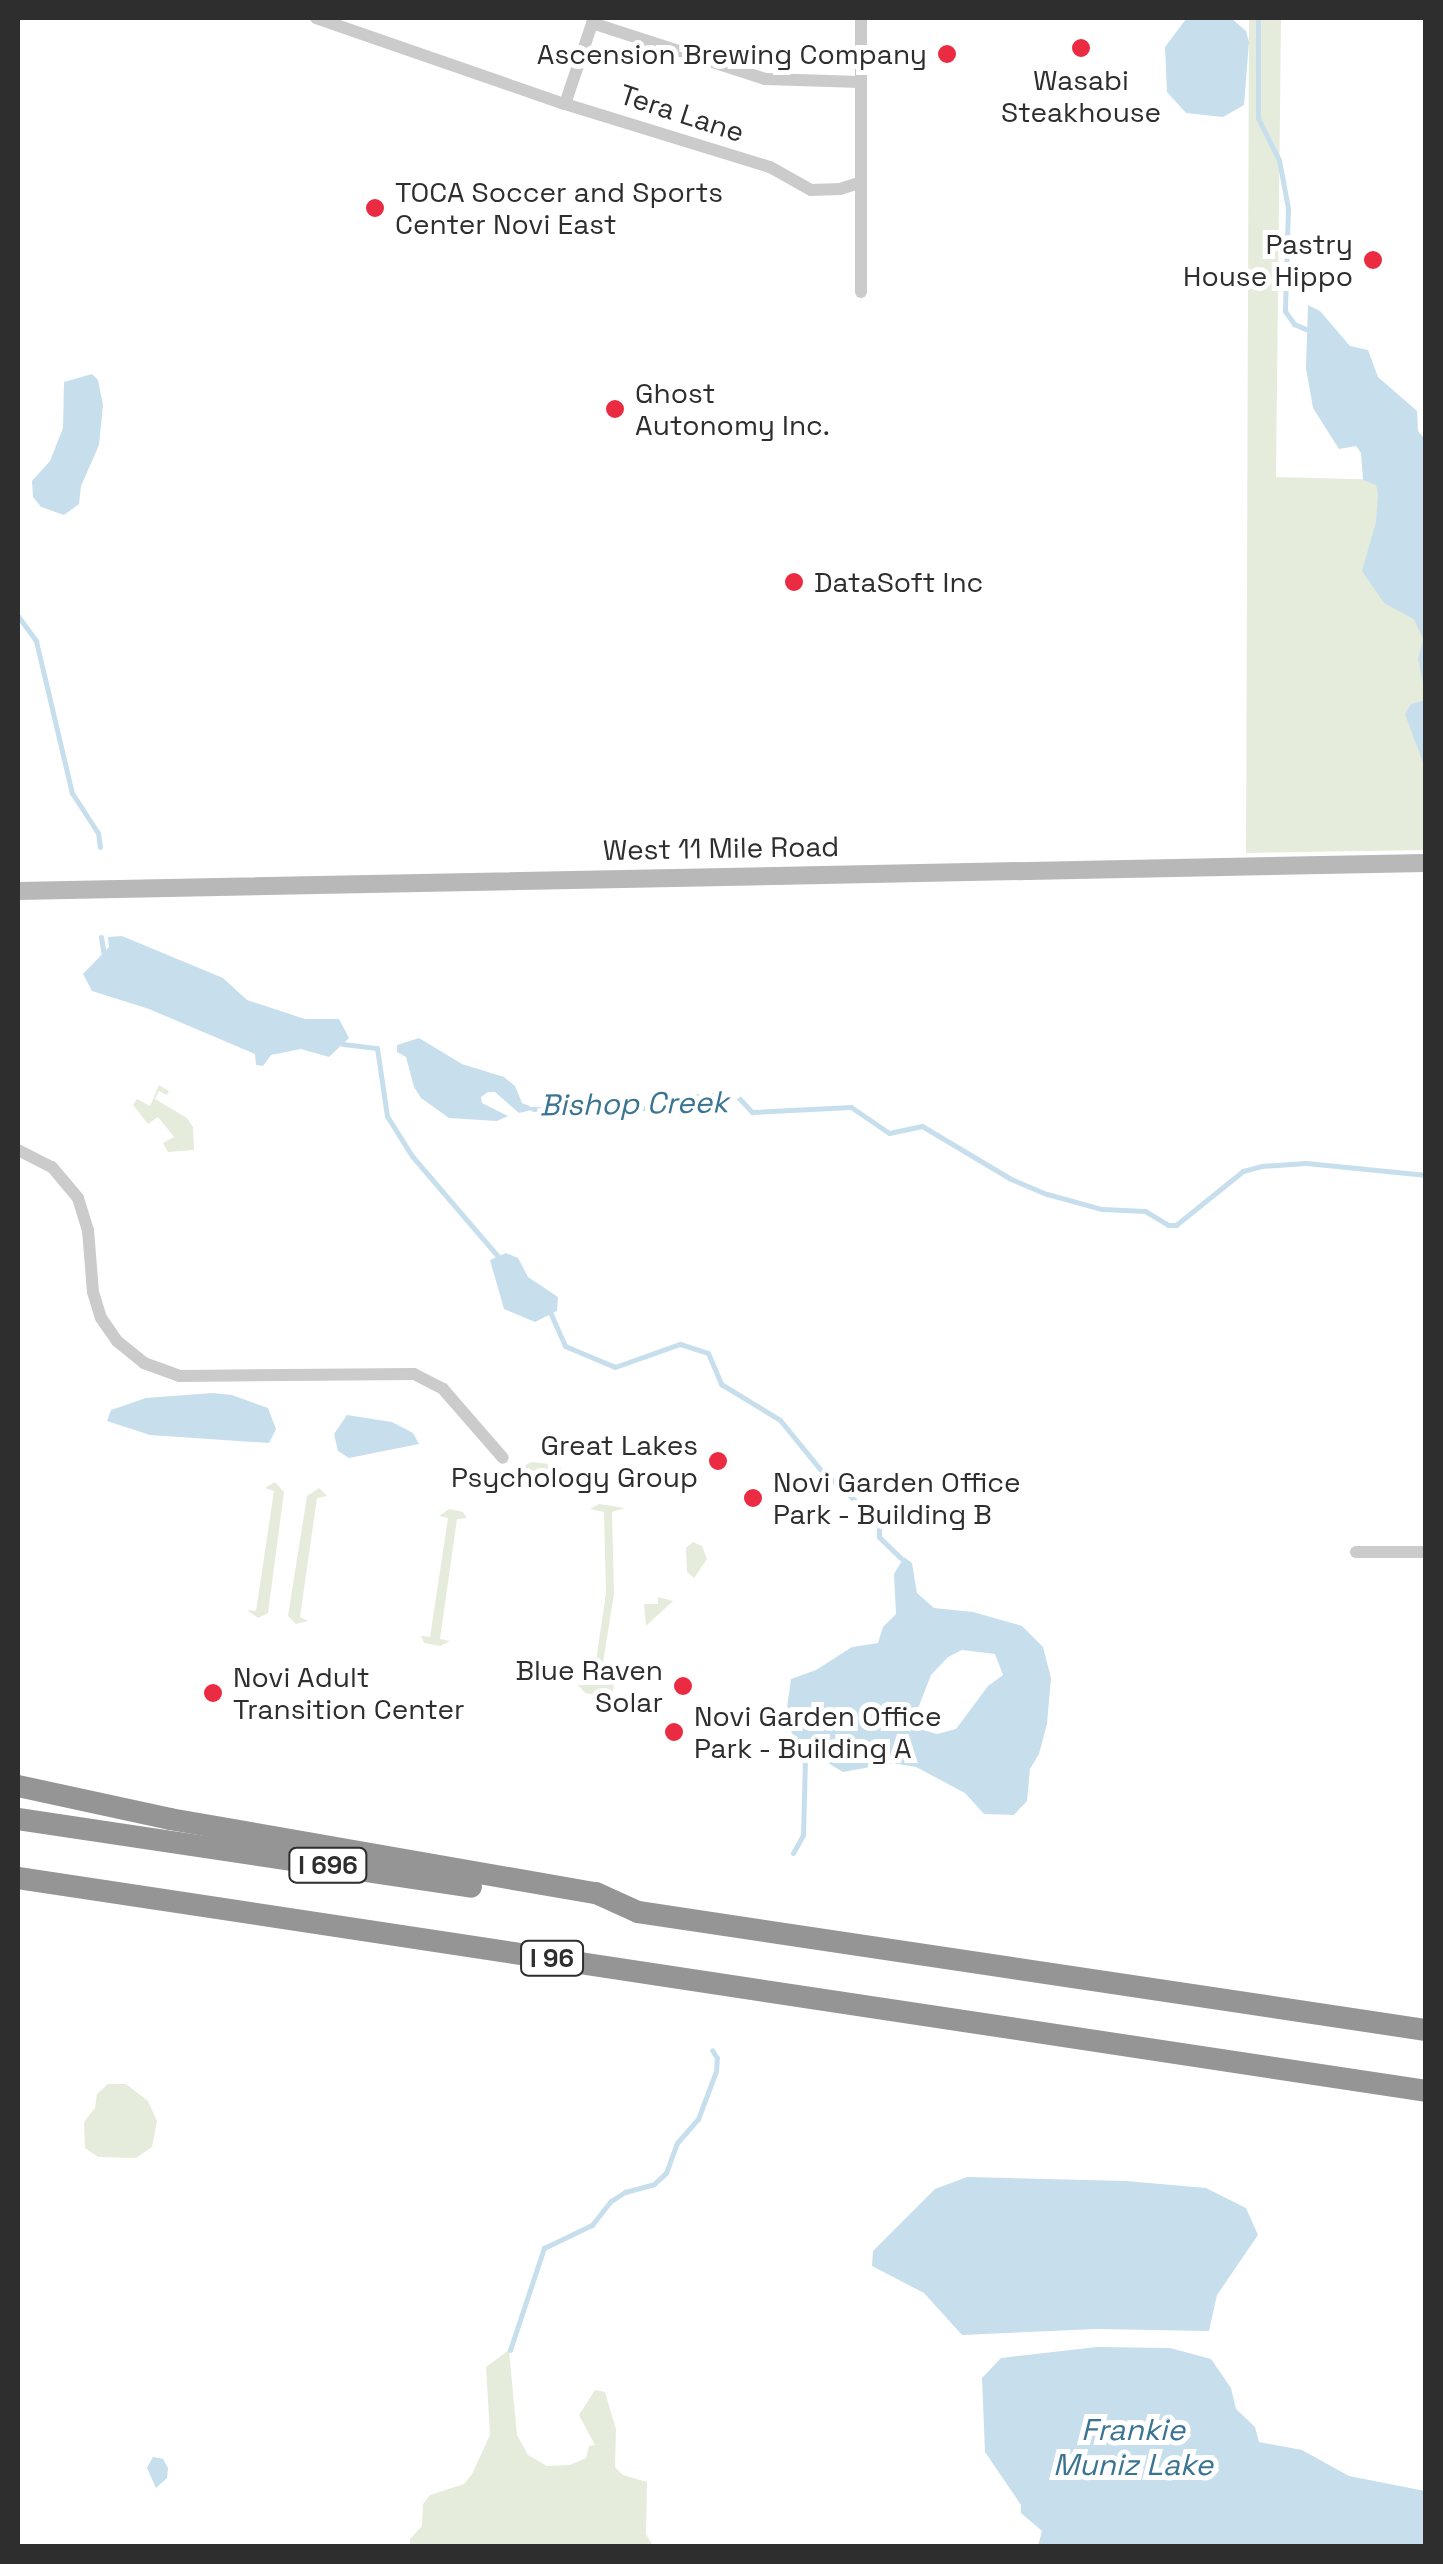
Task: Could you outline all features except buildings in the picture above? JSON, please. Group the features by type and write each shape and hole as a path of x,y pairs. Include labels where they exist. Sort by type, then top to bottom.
{"highway":[{"path":"18,1786 170,1819 596,1893 638,1912 1426,2030"},
{"name":"I 696","path":"18,1819 638,1912"},
{"name":"I 96","path":"18,1878 1426,2091"}],"street":[{"name":"Tera Lane","path":"316,18 565,104 770,167 810,190 840,189 861,182"},
{"path":"861,18 861,292"},
{"path":"565,104 592,20 765,79 861,82"},
{"name":"West 11 Mile Road","path":"18,891 1426,862"},
{"path":"18,1150 52,1167 78,1198 88,1230 93,1292 101,1318 117,1342 144,1363 180,1376 414,1374 443,1389 503,1458"},
{"path":"1356,1552 1426,1552"}],"green space":[{"path":"1249,18 1281,18 1276,477 1425,481 1426,850 1246,853"},
{"path":"159,1085 169,1091 167,1095 159,1091 155,1099 187,1118 193,1127 194,1150 168,1152 163,1143 174,1137 158,1117 148,1124 133,1105 137,1099 150,1106"},
{"path":"532,1462 557,1465 567,1474 569,1489 558,1489 557,1476 513,1476 513,1489 507,1489 513,1471"},
{"path":"275,1482 284,1492 268,1613 258,1618 247,1610 256,1611 274,1491 265,1488"},
{"path":"319,1488 327,1496 317,1498 300,1617 308,1621 296,1624 288,1616 307,1496"},
{"path":"599,1504 625,1508 612,1512 614,1594 601,1675 615,1678 612,1697 585,1693 578,1685 581,1679 593,1681 606,1593 604,1512 590,1509"},
{"path":"449,1509 463,1512 467,1518 457,1519 440,1639 450,1641 440,1646 424,1643 421,1636 430,1637 448,1518 439,1516"},
{"path":"693,1542 702,1546 707,1559 694,1578 687,1572 686,1548"},
{"path":"658,1597 673,1601 646,1626 644,1604 658,1604"},
{"path":"108,2084 126,2084 148,2101 157,2121 152,2147 136,2158 98,2157 85,2148 84,2122 95,2108 97,2094"},
{"path":"509,2350 517,2435 528,2455 547,2466 570,2465 586,2458 589,2446 595,2445 579,2415 595,2390 605,2392 616,2429 615,2467 623,2475 647,2482 646,2534 653,2546 410,2546 410,2539 422,2526 423,2504 430,2495 464,2484 472,2474 490,2435 486,2367"}],"water":[{"path":"1231,18 1246,31 1249,42 1244,105 1223,117 1186,113 1167,92 1165,47 1186,19"},
{"path":"1308,305 1320,311 1350,346 1368,350 1378,377 1417,411 1418,431 1426,440 1425,692 1418,659 1423,639 1414,619 1384,603 1362,571 1376,522 1378,494 1376,485 1363,480 1361,453 1356,446 1339,449 1313,408 1306,368"},
{"path":"92,374 98,380 103,405 99,445 81,486 79,504 64,515 41,507 33,497 32,481 50,461 63,428 64,382"},
{"path":"1425,700 1425,768 1405,714 1411,704"},
{"path":"122,936 223,978 247,1000 305,1019 339,1019 349,1038 329,1057 301,1049 271,1055 263,1066 256,1065 255,1054 149,1009 92,991 83,974 109,947 108,937"},
{"path":"419,1038 462,1064 504,1077 515,1086 522,1103 536,1109 519,1113 495,1092 488,1092 481,1097 482,1103 508,1116 497,1121 449,1118 421,1098 406,1057 397,1052 397,1045"},
{"path":"506,1253 518,1258 528,1277 558,1297 557,1311 535,1322 504,1309 490,1260"},
{"path":"232,1395 268,1408 276,1429 269,1443 150,1435 107,1421 111,1410 146,1398"},
{"path":"347,1415 392,1422 413,1433 419,1444 349,1458 338,1451 334,1434"},
{"path":"904,1557 912,1563 917,1593 934,1608 973,1612 1022,1626 1043,1647 1051,1678 1047,1724 1039,1754 1030,1769 1027,1801 1014,1815 984,1814 965,1793 916,1767 893,1763 843,1772 823,1760 808,1758 785,1722 791,1679 816,1670 852,1647 878,1643 883,1627 896,1614 894,1574","holes":["962,1650 995,1654 1003,1675 988,1686 956,1729 937,1734 923,1730 915,1716 931,1675 948,1657"]},
{"path":"967,2177 1126,2181 1206,2188 1246,2208 1258,2235 1217,2295 1209,2331 1096,2329 962,2335 924,2293 872,2266 873,2251 935,2189"},
{"name":"Frankie Muniz Lake","path":"1097,2347 1170,2348 1211,2359 1231,2388 1236,2409 1255,2427 1259,2442 1302,2450 1349,2476 1425,2491 1425,2546 1038,2546 1042,2531 1021,2513 1021,2505 985,2452 982,2378 1001,2358"},
{"path":"153,2457 163,2459 168,2468 167,2478 156,2488 147,2468"}],"waterway":[{"path":"1258,18 1258,118 1279,160 1288,208 1285,311 1294,324 1306,329"},
{"name":"Bishop Creek","path":"18,616 36,641 72,793 98,833 100,847"},
{"name":"Bishop Creek","path":"101,937 104,956"},
{"path":"343,1044 377,1048 387,1116 412,1156 501,1260"},
{"name":"Bishop Creek","path":"533,1109 657,1108 679,1098 713,1095 738,1097 752,1112 851,1107 889,1133 922,1126 1011,1179 1047,1194 1102,1209 1145,1211 1168,1225 1176,1225 1243,1171 1262,1166 1306,1163 1426,1175"},
{"path":"550,1312 565,1346 615,1367 680,1344 708,1353 721,1384 780,1420 820,1469 879,1522 879,1537 901,1558"},
{"path":"793,1853 803,1835 805,1757"},
{"path":"510,2350 544,2248 592,2225 611,2201 625,2192 654,2184 666,2173 677,2143 698,2119 716,2071 717,2058 712,2050"}],"place":[{"name":"Wasabi Steakhouse","path":"1081,48"},
{"name":"Ascension Brewing Company","path":"947,54"},
{"name":"TOCA Soccer and Sports Center Novi East","path":"375,208"},
{"name":"Pastry House Hippo","path":"1373,260"},
{"name":"Ghost Autonomy Inc.","path":"615,409"},
{"name":"DataSoft Inc","path":"794,582"},
{"name":"Great Lakes Psychology Group","path":"718,1461"},
{"name":"Novi Garden Office Park - Building B","path":"753,1498"},
{"name":"Blue Raven Solar","path":"683,1686"},
{"name":"Novi Adult Transition Center","path":"213,1693"},
{"name":"Novi Garden Office Park - Building A","path":"674,1732"}]}
